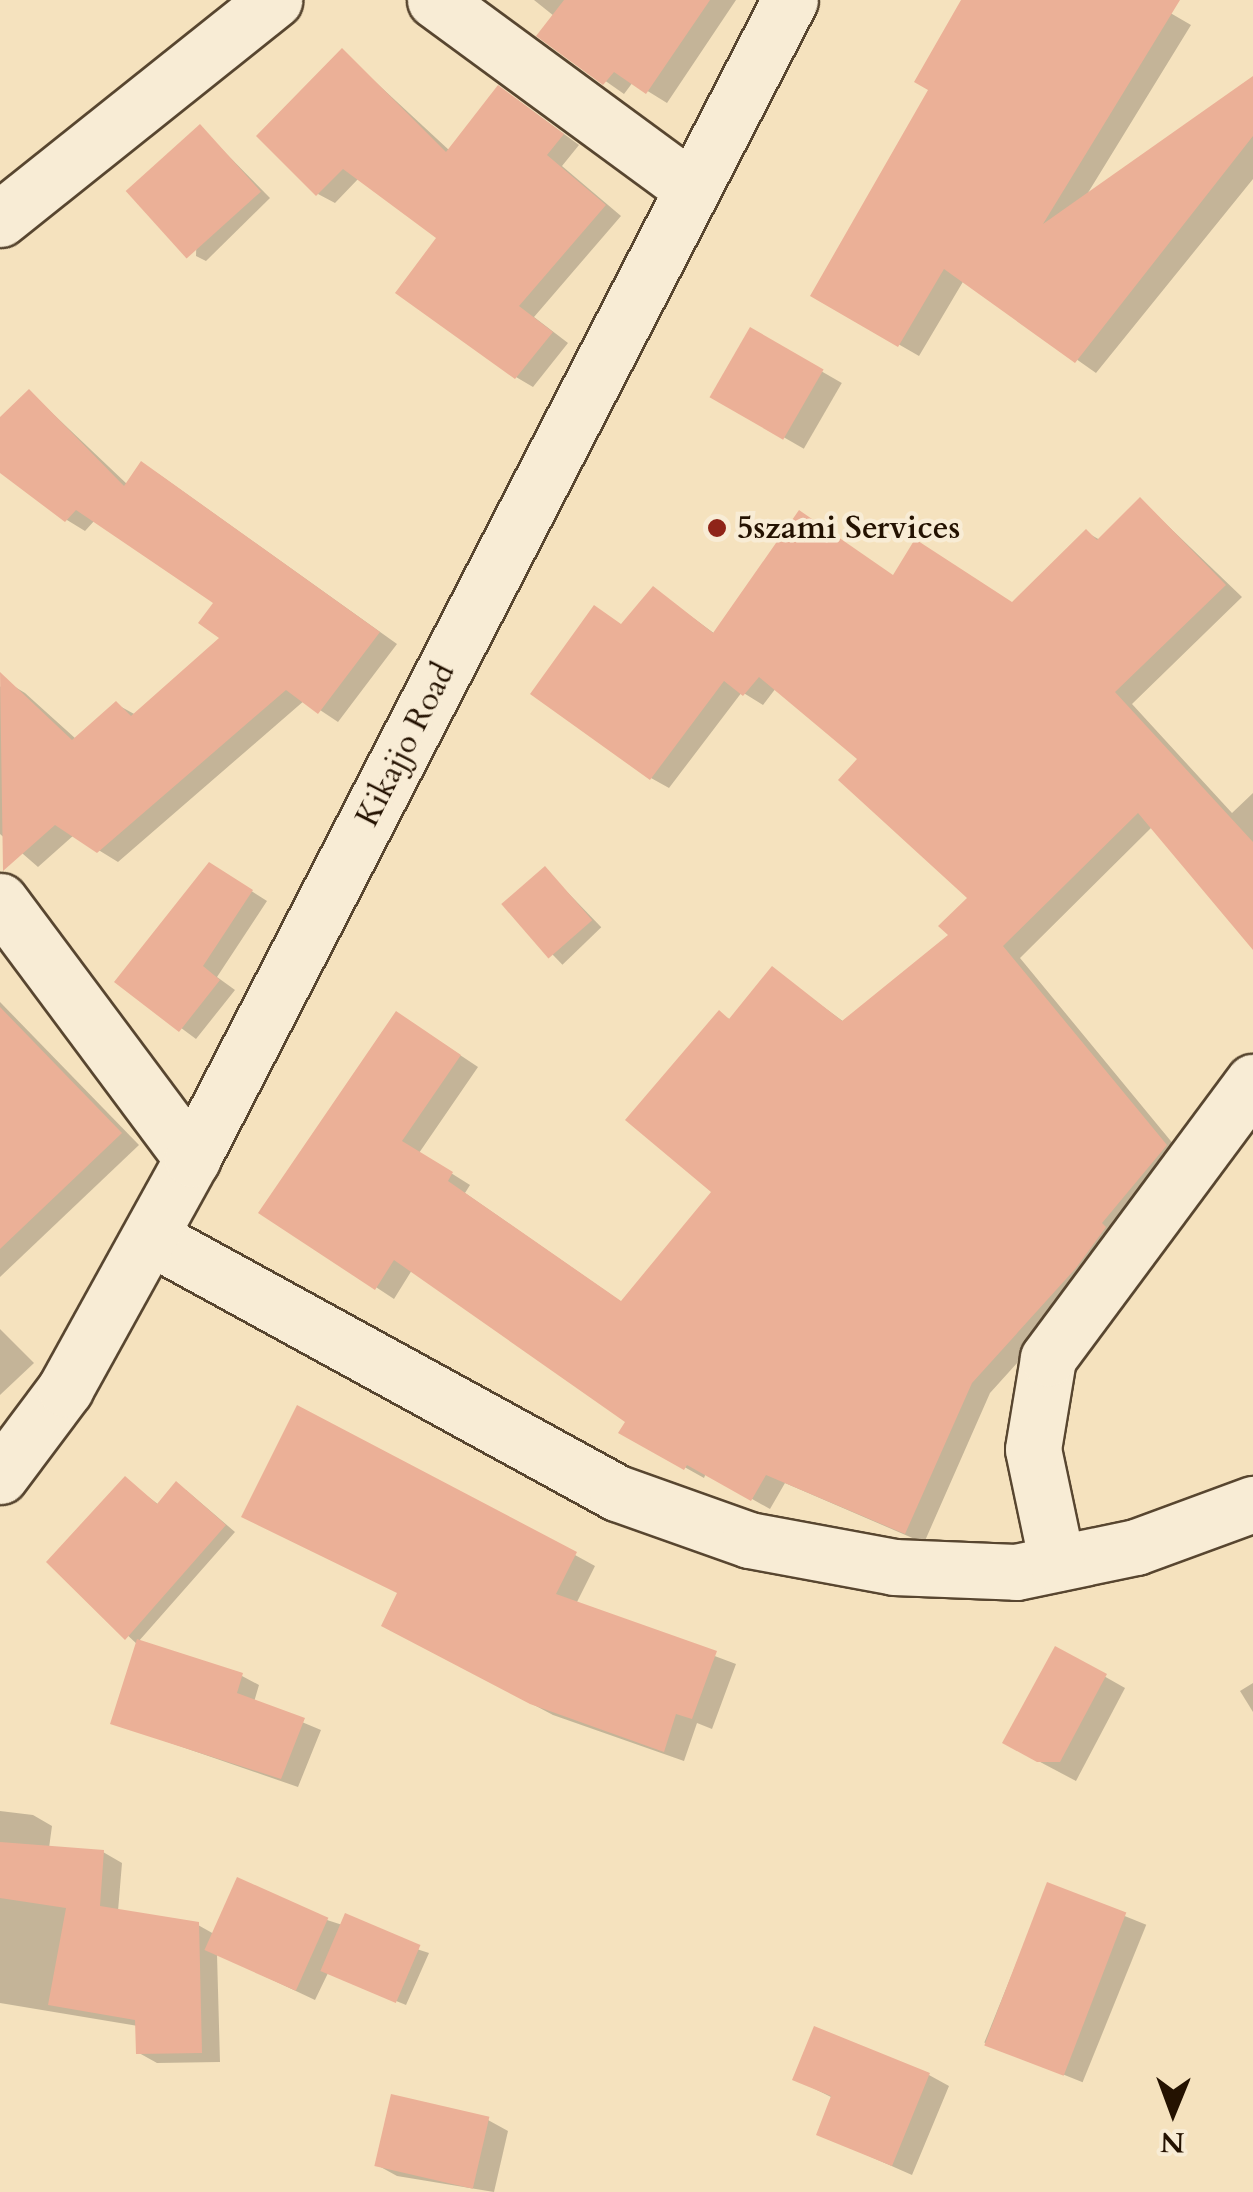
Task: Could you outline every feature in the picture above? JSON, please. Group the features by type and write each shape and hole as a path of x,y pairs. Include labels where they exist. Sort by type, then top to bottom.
{"street":[{"path":"0,220 274,0"},
{"path":"436,0 692,190"},
{"name":"Kikajjo Road","path":"0,1476 66,1390 192,1160 790,0"},
{"path":"0,901 192,1160"},
{"path":"1057,1563 1033,1449 1048,1358 1253,1082"},
{"path":"150,1237 617,1493 749,1540 894,1568 1016,1572 1136,1547 1253,1504"}],"building":[{"path":"564,0 710,0 646,94 614,72 603,85 536,36"},
{"path":"961,0 1180,0 1043,224 1253,76 1253,136 1075,363 944,269 898,347 810,296 928,90 914,82"},
{"path":"342,48 446,152 498,85 564,134 547,155 606,205 519,306 553,332 515,379 395,293 436,238 343,169 316,196 256,136"},
{"path":"200,124 261,192 187,259 126,191"},
{"path":"750,327 824,370 783,440 710,397"},
{"path":"29,389 124,486 141,461 380,632 318,714 286,690 97,853 55,825 3,871 0,672 72,740 116,701 131,716 219,638 198,623 213,603 76,510 65,522 0,473 0,417"},
{"path":"1140,497 1226,585 1115,692 1253,842 1253,950 1138,813 1003,946 1167,1145 1102,1223 1106,1227 1076,1268 972,1383 905,1534 766,1475 751,1501 687,1465 684,1470 618,1433 625,1422 394,1260 375,1290 258,1213 396,1011 461,1055 402,1141 453,1172 448,1181 621,1301 711,1192 625,1120 719,1010 729,1019 772,966 842,1021 948,935 938,926 967,898 838,780 857,759 759,677 743,696 724,681 650,780 530,694 594,605 621,624 653,586 713,633 799,510 893,575 915,539 1012,602 1086,529 1097,540"},
{"path":"209,862 253,890 203,966 220,980 179,1032 114,982"},
{"path":"545,866 592,920 548,958 501,904"},
{"path":"0,1007 122,1133 0,1249"},
{"path":"297,1405 577,1552 556,1594 717,1651 692,1719 676,1714 664,1752 530,1704 381,1626 397,1593 241,1517"},
{"path":"125,1476 157,1504 176,1481 226,1525 125,1640 46,1562"},
{"path":"137,1639 243,1673 237,1693 305,1718 281,1779 110,1724"},
{"path":"1055,1646 1107,1674 1060,1762 1037,1762 1002,1743"},
{"path":"0,1842 104,1850 100,1906 199,1922 202,2053 136,2054 135,2020 48,2005 66,1908 0,1898"},
{"path":"237,1877 328,1918 296,1991 204,1950"},
{"path":"1047,1882 1126,1912 1064,2076 984,2045"},
{"path":"345,1913 420,1945 396,2003 320,1971"},
{"path":"814,2026 930,2073 892,2166 816,2135 831,2096 792,2080"},
{"path":"391,2094 489,2117 473,2189 374,2166"}],"place":[{"name":"5szami Services","path":"717,528"}]}
